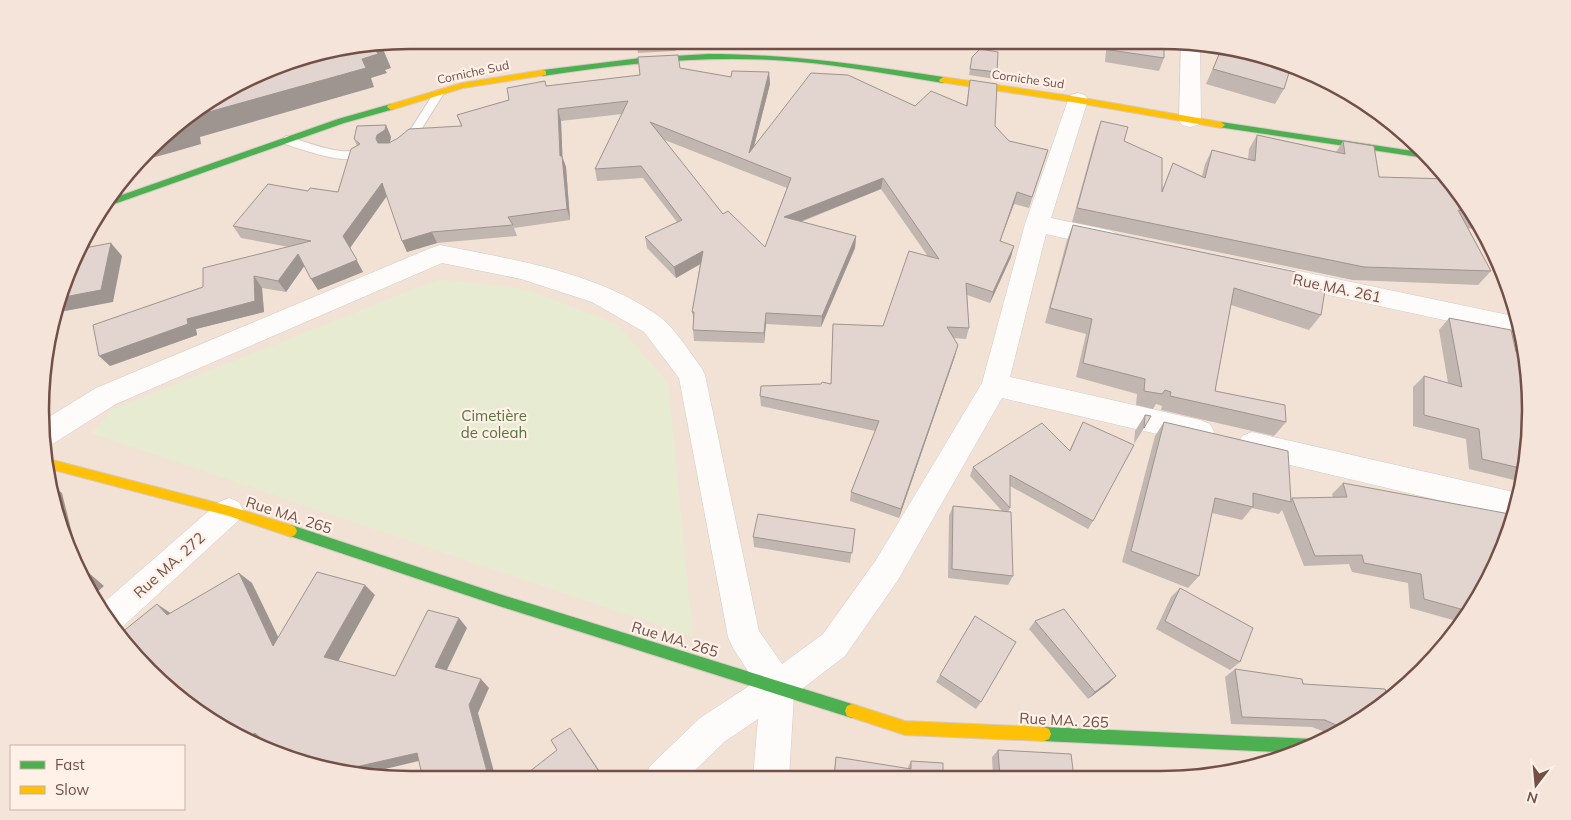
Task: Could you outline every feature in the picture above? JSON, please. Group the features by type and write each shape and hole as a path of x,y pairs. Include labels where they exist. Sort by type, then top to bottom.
{"main road":[{"name":"Corniche Sud","path":"115,201 341,121 462,86 580,67 660,59 730,56 806,60 1078,100 1190,120 1416,155"},
{"name":"Rue MA. 265","path":"53,465 229,511 499,600 905,728 1296,745"}],"street":[{"path":"1190,50 1190,120"},
{"path":"669,771 712,730 778,687 834,645 887,570 995,385 1036,224 1078,100"},
{"path":"1036,224 1132,244"},
{"path":"50,431 106,396 440,254 522,270 601,295 652,326 692,375 744,637 778,687 772,771"},
{"name":"Rue MA. 261","path":"1237,267 1512,326"},
{"path":"995,385 1510,504"},
{"name":"Rue MA. 272","path":"113,615 229,511"}],"lane":[{"path":"396,146 405,142 415,131 439,93"},
{"path":"286,140 331,155 358,156"}],"shaded area":[{"path":"410,49 1161,49 1208,52 1231,56 1254,61 1299,76 1342,97 1381,123 1433,172 1448,190 1474,229 1495,272 1510,317 1515,340 1519,363 1522,410 1519,457 1515,480 1510,503 1495,548 1474,591 1448,630 1399,682 1381,697 1342,723 1299,744 1254,759 1208,768 1161,771 410,771 363,768 340,764 317,759 272,744 229,723 190,697 172,682 123,630 97,591 76,548 61,503 56,480 52,457 49,410 52,363 61,317 68,294 76,272 97,229 123,190 172,138 190,123 229,97 272,76 317,61 363,52"}],"green space":[{"name":"Cimetière de coleah","path":"439,279 526,289 616,324 668,382 693,637 91,433 113,409"}],"building":[{"path":"980,49 998,52 997,72 970,69 972,57"},
{"path":"1164,49 1164,58 1110,50"},
{"path":"377,51 378,54 362,59 366,68 204,113 250,86 294,68 340,56"},
{"path":"1219,54 1254,61 1289,72 1284,89 1213,69"},
{"path":"678,55 680,68 731,77 732,71 769,72 749,153 811,73 848,75 915,106 931,91 967,106 970,80 997,84 995,126 1009,141 1048,150 1032,197 1017,192 1000,241 1014,246 993,292 966,283 969,328 947,327 958,345 901,509 851,492 879,421 760,396 761,386 821,384 822,382 831,384 833,324 883,326 909,251 939,259 883,178 784,217 856,236 822,316 766,313 764,333 693,330 694,312 692,312 703,251 674,267 645,237 682,220 641,166 595,169 628,101 558,109 560,156 562,156 567,209 508,217 513,225 432,232 402,241 382,183 343,236 357,260 311,279 298,254 278,281 254,276 255,301 187,319 188,324 99,356 93,325 203,287 203,268 311,241 233,226 268,184 308,191 310,188 338,192 351,149 360,144 354,139 357,126 386,125 385,130 377,135 376,139 378,143 389,143 409,129 462,126 457,115 509,100 507,88 545,81 546,86 640,75 638,57","holes":["650,122 791,178 765,247 728,211 723,214"]},
{"path":"1101,121 1128,127 1124,141 1162,158 1162,192 1173,163 1205,178 1212,150 1255,161 1257,135 1345,154 1343,141 1374,146 1379,177 1439,179 1462,211 1458,210 1491,271 1364,267 1077,208"},
{"path":"1073,225 1296,272 1295,284 1325,290 1321,315 1234,288 1215,391 1285,405 1286,422 1170,396 1171,392 1165,390 1162,394 1144,391 1145,379 1083,363 1092,319 1050,308"},
{"path":"111,243 101,290 67,296 76,272 87,247"},
{"path":"1449,318 1511,330 1517,352 1521,386 1521,434 1517,467 1482,459 1479,429 1424,415 1424,376 1462,387"},
{"path":"1145,415 1151,416 1144,428"},
{"path":"1083,422 1134,445 1093,521 1010,475 1010,508 973,467 1042,423 1070,451"},
{"path":"1164,422 1288,451 1291,502 1253,493 1253,507 1215,498 1199,576 1131,551"},
{"path":"1343,483 1507,513 1485,570 1462,609 1424,599 1421,574 1364,563 1362,555 1315,556 1292,498 1347,497"},
{"path":"953,506 1011,512 1013,576 952,569"},
{"path":"758,514 855,529 852,553 753,537"},
{"path":"317,572 365,585 324,657 395,676 428,610 459,618 435,667 481,679 469,705 487,771 421,771 417,753 356,767 317,759 272,744 262,739 255,733 252,735 229,723 190,697 172,682 124,631 157,604 167,615 239,573 273,646"},
{"path":"1180,588 1253,628 1240,662 1165,621"},
{"path":"1064,609 1116,676 1095,692 1035,621"},
{"path":"975,616 1016,642 981,702 940,675"},
{"path":"1235,669 1302,679 1303,684 1385,689 1386,693 1337,726 1325,720 1242,717"},
{"path":"570,728 599,771 530,771 557,750 551,740"},
{"path":"998,750 1071,754 1073,771 1000,771"},
{"path":"836,757 911,769 911,761 943,763 943,771 835,771"}],"traffic: fast":[{"path":"543,73 641,60 742,56 808,60 943,80"},
{"path":"115,201 341,121 391,107"},
{"path":"1221,125 1416,155"},
{"path":"291,531 499,600 852,711"},
{"path":"1044,734 1296,745"}],"traffic: slow":[{"path":"391,107 462,86 543,73"},
{"path":"943,80 1078,100 1221,125"},
{"path":"53,465 229,511 291,531"},
{"path":"852,711 905,728 1044,734"}]}
